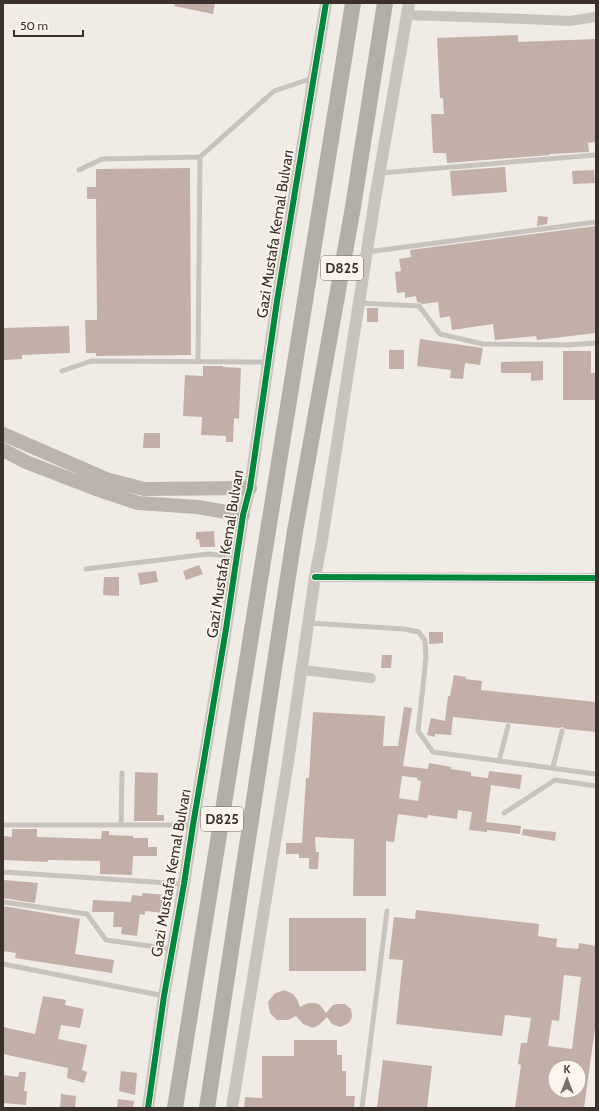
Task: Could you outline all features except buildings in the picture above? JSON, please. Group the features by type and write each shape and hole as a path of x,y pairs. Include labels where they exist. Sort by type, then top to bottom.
{"highway":[{"name":"D825","path":"175,1108 354,3"},
{"name":"D825","path":"207,1108 295,532 353,207 385,3"}],"main road":[{"path":"3,434 106,479 144,489 250,488"},
{"path":"3,450 40,467 96,489 138,503 198,507 243,515"}],"street":[{"name":"Gazi Mustafa Kemal Bulvarı","path":"148,1108 164,996 184,884 243,515 250,488 268,362 326,3"},
{"path":"232,1108 367,252 408,9 568,22 596,17"},
{"path":"315,577 596,578"},
{"path":"302,670 371,678"}],"lane":[{"path":"79,170 102,158 200,157 274,91 314,78"},
{"path":"380,173 596,155"},
{"path":"198,362 200,157"},
{"path":"367,252 596,222"},
{"path":"359,303 419,306 440,334 483,344 567,345 596,343"},
{"path":"62,371 92,361 268,362"},
{"path":"86,569 208,554 237,557"},
{"path":"309,623 404,629 419,632 424,641 426,658 418,731 433,752 596,774"},
{"path":"499,761 508,726"},
{"path":"553,767 562,731"},
{"path":"121,826 122,773"},
{"path":"504,813 555,780 596,786"},
{"path":"3,825 193,825"},
{"path":"3,872 184,884"},
{"path":"3,902 87,914 106,940 172,949"},
{"path":"362,1108 387,911"},
{"path":"3,964 164,996"}],"cycle path":[{"path":"148,1108 164,996 226,629 243,515 250,488 277,301 326,3"},
{"path":"315,577 596,578"}]}
